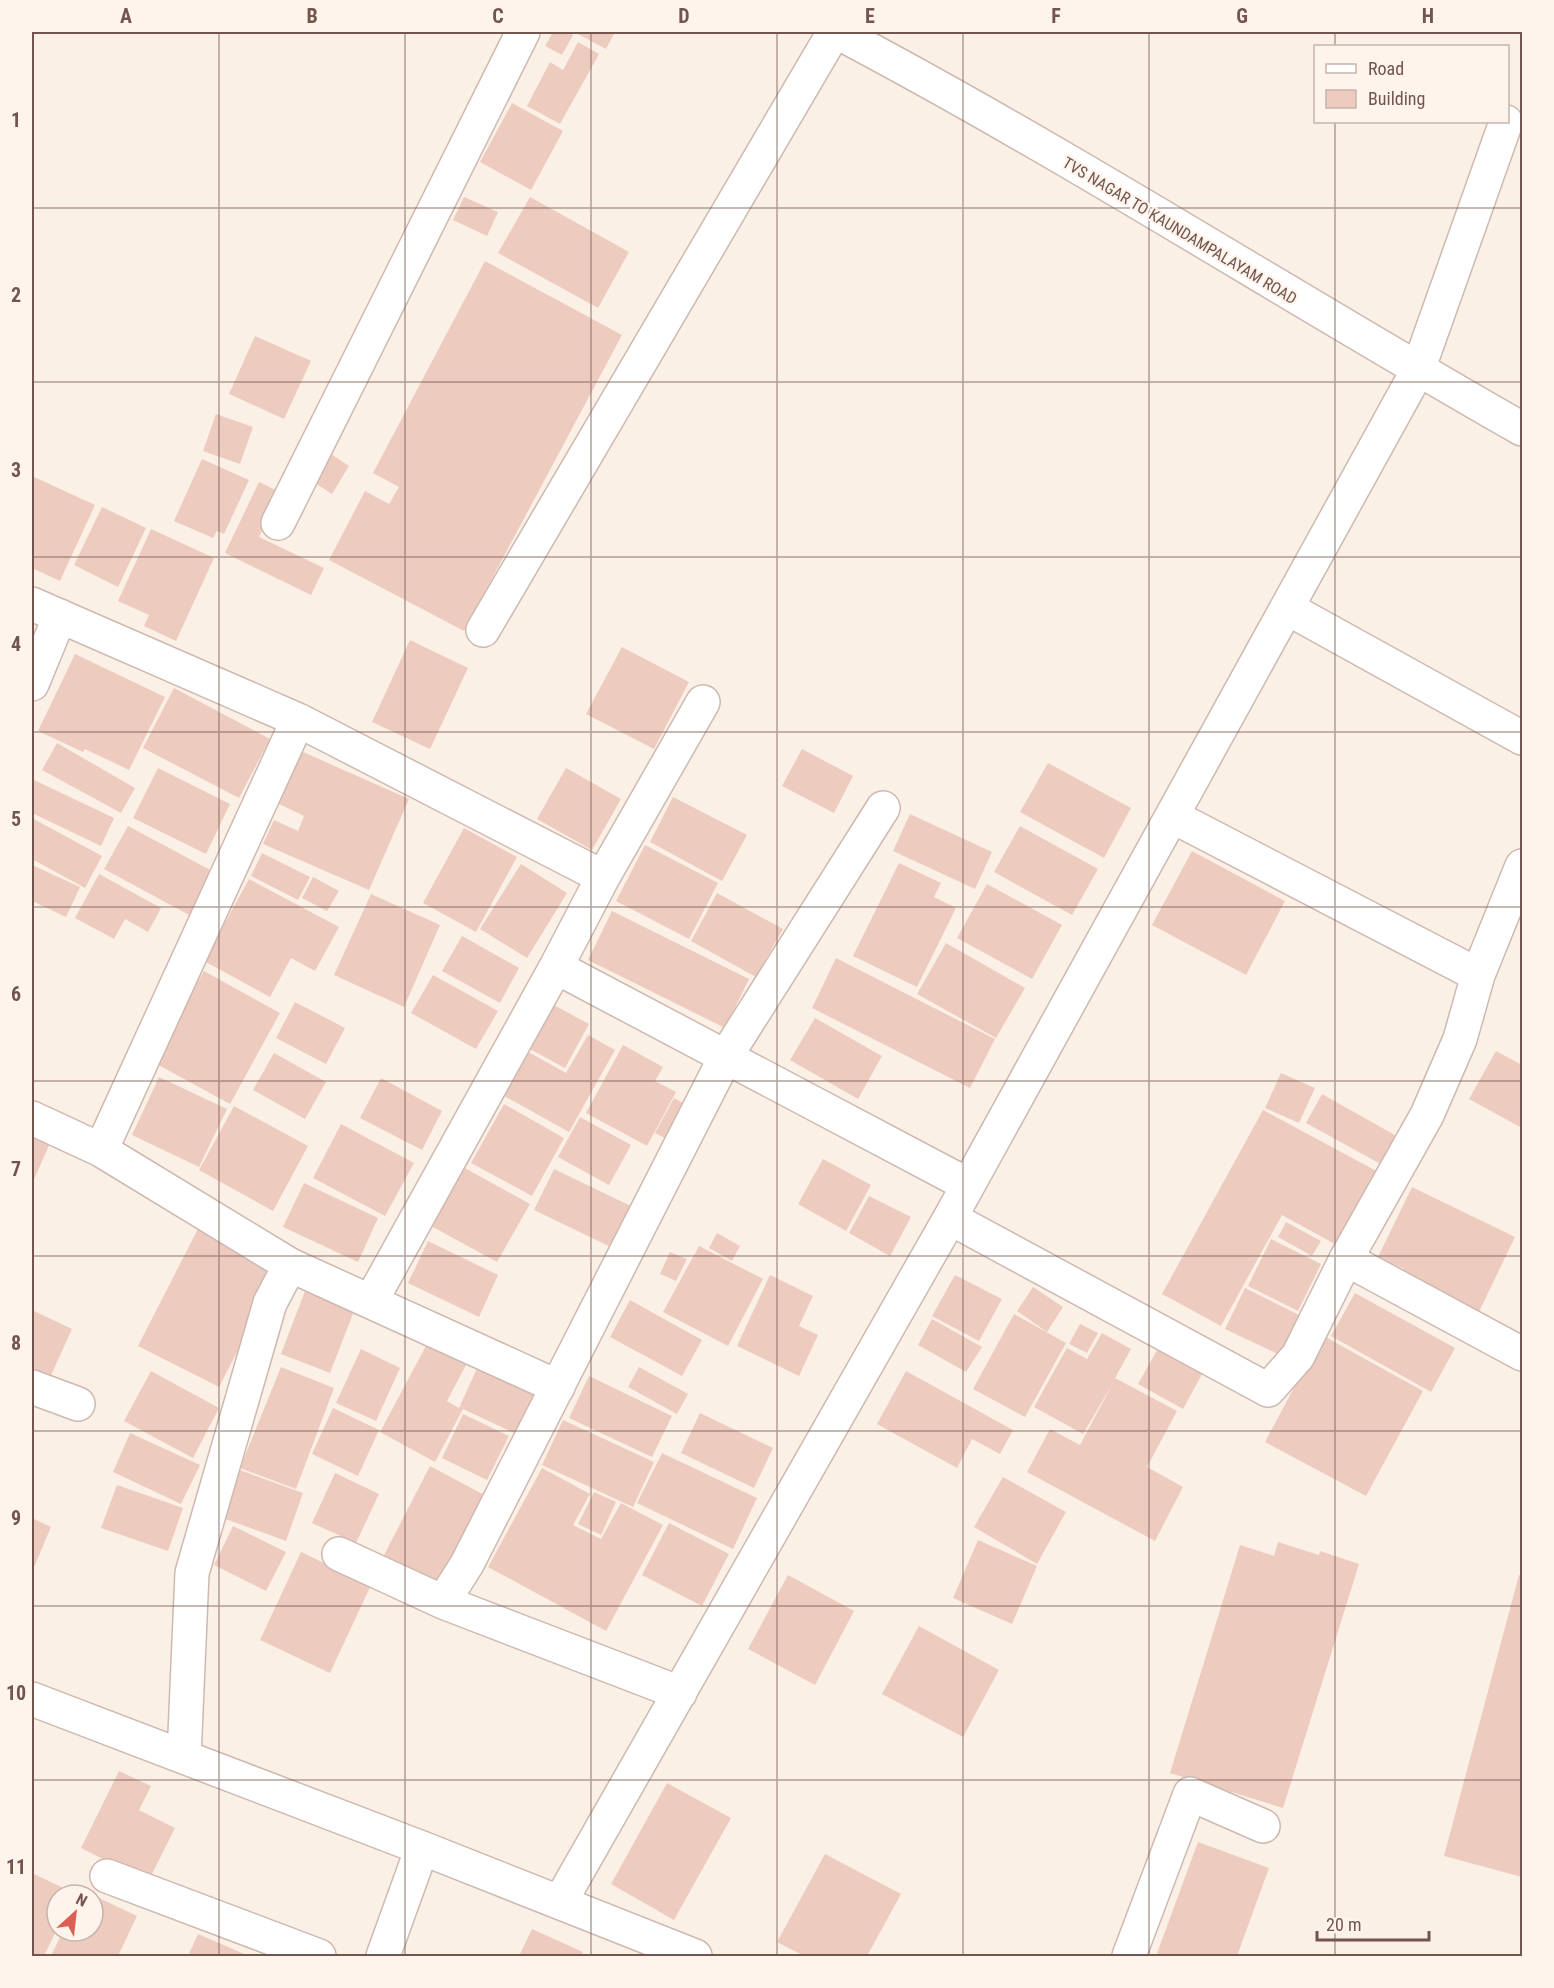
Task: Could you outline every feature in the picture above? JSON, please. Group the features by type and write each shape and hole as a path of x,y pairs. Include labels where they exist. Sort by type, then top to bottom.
{"street":[{"path":"278,523 524,32"},
{"path":"483,630 836,32"},
{"name":"TVS NAGAR TO KAUNDAMPALAYAM ROAD","path":"836,32 936,84 1418,370 1522,429"},
{"path":"560,1902 950,1218 1418,370 1506,123"},
{"path":"1287,608 1522,738"},
{"path":"32,684 46,610 298,720 603,878"},
{"path":"371,1301 556,968 603,878 704,702"},
{"path":"101,1150 298,720"},
{"path":"443,1602 468,1564 726,1056 883,808"},
{"path":"1172,816 1478,975"},
{"path":"950,1218 1268,1390 1298,1356 1346,1259 1427,1115 1460,1039 1478,975 1522,866"},
{"path":"556,968 968,1185"},
{"path":"32,1118 101,1150 290,1265 558,1387"},
{"path":"1346,1259 1522,1354"},
{"path":"184,1757 192,1572 270,1302 290,1265"},
{"path":"32,1387 78,1404"},
{"path":"339,1554 443,1602 680,1692"},
{"path":"32,1699 560,1902 660,1950 695,1956"},
{"path":"1129,1956 1190,1794 1263,1826"},
{"path":"382,1956 422,1848"},
{"path":"107,1876 320,1956"}],"building":[{"path":"553,32 567,32 573,35 562,55 545,46"},
{"path":"574,32 615,32 606,49"},
{"path":"578,42 599,54 560,124 527,106 550,62 563,70"},
{"path":"512,103 563,131 531,190 480,162"},
{"path":"464,197 498,212 487,236 453,220"},
{"path":"530,197 629,252 598,308 498,253"},
{"path":"485,261 622,335 464,631 329,560 365,491 389,504 399,487 373,473"},
{"path":"255,336 311,361 284,419 229,394"},
{"path":"216,414 253,427 240,464 203,451"},
{"path":"322,448 349,466 332,494 304,476"},
{"path":"202,459 249,480 224,534 217,531 213,538 174,521"},
{"path":"32,476 95,505 60,581 32,568"},
{"path":"259,482 280,492 259,537 324,568 311,595 225,553"},
{"path":"102,507 146,528 118,587 74,565"},
{"path":"151,529 214,558 176,641 144,626 149,615 118,601"},
{"path":"410,640 468,668 430,749 372,722"},
{"path":"622,647 689,682 654,749 586,714"},
{"path":"75,654 165,697 129,770 85,749 83,752 38,731"},
{"path":"174,688 270,739 239,798 143,748"},
{"path":"57,743 135,788 121,813 42,770"},
{"path":"802,749 853,776 834,813 782,786"},
{"path":"301,751 409,799 369,890 263,844 274,820 298,831 304,816 277,803"},
{"path":"1048,763 1131,808 1104,858 1020,812"},
{"path":"158,768 230,804 206,854 133,818"},
{"path":"566,768 621,799 592,850 537,819"},
{"path":"32,779 114,818 101,846 32,813"},
{"path":"673,797 747,835 722,881 650,842"},
{"path":"910,814 992,852 975,889 893,851"},
{"path":"32,818 102,856 85,888 32,859"},
{"path":"128,826 214,872 191,916 104,869"},
{"path":"1020,826 1098,869 1072,915 994,872"},
{"path":"464,828 517,857 476,932 423,903"},
{"path":"645,845 718,883 689,939 616,901"},
{"path":"1192,851 1285,901 1246,975 1152,925"},
{"path":"262,853 310,877 298,900 251,876"},
{"path":"899,863 941,883 934,897 956,908 917,987 853,956"},
{"path":"521,864 567,893 527,958 480,929"},
{"path":"32,865 80,887 66,917 32,901"},
{"path":"99,874 161,908 148,932 125,919 114,939 75,918"},
{"path":"313,877 339,891 327,911 302,898"},
{"path":"249,879 339,927 315,971 291,958 270,997 204,961"},
{"path":"987,884 1062,925 1032,979 957,938"},
{"path":"717,893 783,929 756,977 691,941"},
{"path":"371,894 440,925 404,1007 334,975"},
{"path":"612,911 749,979 725,1028 588,960"},
{"path":"462,936 519,968 500,1003 442,971"},
{"path":"946,943 1025,988 996,1038 917,994"},
{"path":"836,958 995,1039 970,1088 812,1008"},
{"path":"204,971 280,1013 230,1104 153,1062"},
{"path":"433,975 498,1011 476,1049 411,1013"},
{"path":"295,1002 345,1028 326,1064 276,1038"},
{"path":"550,1003 589,1024 565,1068 526,1047"},
{"path":"815,1018 882,1056 858,1099 790,1060"},
{"path":"588,1035 615,1050 569,1132 499,1093 523,1049 566,1073"},
{"path":"623,1045 663,1067 655,1081 676,1092 647,1146 586,1113"},
{"path":"1496,1051 1522,1065 1522,1128 1469,1099"},
{"path":"274,1053 326,1082 305,1119 253,1090"},
{"path":"1281,1073 1315,1088 1299,1123 1265,1108"},
{"path":"159,1077 227,1109 199,1167 132,1135"},
{"path":"381,1078 442,1111 422,1150 360,1118"},
{"path":"1322,1094 1402,1139 1386,1167 1306,1123"},
{"path":"674,1098 693,1108 674,1143 655,1133"},
{"path":"504,1104 564,1138 532,1196 471,1163"},
{"path":"234,1106 308,1146 273,1211 199,1170"},
{"path":"1263,1110 1382,1174 1342,1248 1282,1215 1221,1326 1162,1294"},
{"path":"580,1117 631,1145 609,1185 558,1157"},
{"path":"341,1124 414,1163 385,1216 313,1178"},
{"path":"32,1135 50,1143 32,1184"},
{"path":"823,1159 871,1185 846,1231 798,1204"},
{"path":"463,1167 530,1204 497,1262 431,1226"},
{"path":"554,1169 639,1210 619,1251 534,1210"},
{"path":"304,1183 378,1218 358,1262 283,1227"},
{"path":"1412,1187 1515,1237 1476,1318 1398,1281 1404,1269 1378,1257"},
{"path":"869,1196 911,1217 890,1256 849,1233"},
{"path":"202,1221 283,1263 219,1387 138,1346"},
{"path":"1286,1222 1321,1241 1312,1256 1278,1237"},
{"path":"717,1233 740,1246 732,1261 709,1248"},
{"path":"1271,1239 1321,1264 1298,1311 1248,1286"},
{"path":"428,1241 498,1275 479,1317 408,1283"},
{"path":"699,1246 763,1279 728,1346 663,1312"},
{"path":"670,1252 687,1259 676,1281 660,1274"},
{"path":"770,1275 813,1296 799,1326 818,1335 799,1376 737,1346"},
{"path":"955,1275 1002,1299 979,1341 932,1316"},
{"path":"1033,1287 1063,1307 1047,1332 1017,1311"},
{"path":"1245,1288 1303,1317 1284,1357 1225,1329"},
{"path":"305,1291 354,1311 330,1373 281,1354"},
{"path":"1355,1293 1455,1348 1431,1392 1331,1336"},
{"path":"630,1300 702,1340 682,1376 610,1337"},
{"path":"32,1310 72,1329 48,1382 32,1375"},
{"path":"1014,1314 1066,1343 1025,1417 973,1389"},
{"path":"932,1319 982,1347 966,1372 918,1345"},
{"path":"1080,1324 1098,1333 1087,1353 1069,1344"},
{"path":"1102,1333 1131,1349 1115,1378 1177,1411 1147,1467 1183,1487 1155,1541 1027,1472 1050,1429 1080,1445 1113,1383 1083,1434 1034,1407 1067,1348 1087,1359"},
{"path":"1322,1335 1423,1391 1366,1496 1265,1442"},
{"path":"1161,1343 1206,1367 1183,1409 1138,1384"},
{"path":"427,1344 466,1365 447,1401 459,1408 479,1364 545,1395 525,1438 463,1409 435,1462 380,1432"},
{"path":"361,1349 400,1368 376,1421 336,1403"},
{"path":"281,1367 334,1388 296,1489 240,1468"},
{"path":"639,1367 688,1394 677,1414 628,1387"},
{"path":"151,1371 219,1408 193,1458 124,1421"},
{"path":"906,1371 1013,1430 1000,1454 972,1439 957,1468 877,1424"},
{"path":"589,1376 672,1416 652,1457 569,1418"},
{"path":"333,1408 379,1430 358,1476 312,1454"},
{"path":"700,1413 773,1448 754,1488 681,1453"},
{"path":"463,1414 509,1436 487,1480 442,1458"},
{"path":"563,1420 654,1462 633,1507 542,1465"},
{"path":"130,1433 200,1465 181,1504 113,1472"},
{"path":"662,1453 757,1498 733,1549 637,1503"},
{"path":"430,1466 488,1497 441,1587 383,1557"},
{"path":"542,1468 590,1494 573,1525 601,1539 621,1503 663,1525 606,1631 488,1567"},
{"path":"237,1469 303,1493 286,1541 220,1517"},
{"path":"335,1473 379,1494 356,1543 312,1523"},
{"path":"1003,1477 1066,1512 1037,1564 974,1527"},
{"path":"117,1485 183,1508 168,1551 101,1528"},
{"path":"594,1492 616,1502 601,1535 578,1524"},
{"path":"32,1518 51,1527 32,1572"},
{"path":"669,1523 729,1554 702,1606 642,1575"},
{"path":"233,1526 286,1552 266,1591 214,1565"},
{"path":"978,1540 1037,1566 1012,1624 953,1598"},
{"path":"1278,1542 1319,1555 1320,1551 1359,1564 1283,1808 1170,1773 1240,1545 1274,1556"},
{"path":"301,1552 371,1585 330,1673 260,1640"},
{"path":"788,1575 854,1611 815,1685 748,1649"},
{"path":"1519,1575 1522,1576 1522,1877 1444,1856"},
{"path":"919,1626 999,1670 963,1737 882,1694"},
{"path":"119,1771 151,1786 139,1810 175,1828 148,1882 81,1848"},
{"path":"667,1783 731,1818 674,1920 611,1884"},
{"path":"1198,1842 1269,1868 1237,1956 1156,1956"},
{"path":"825,1854 901,1894 867,1956 804,1956 777,1942"},
{"path":"32,1873 53,1883 45,1883 45,1943 50,1943 44,1956 32,1956"},
{"path":"105,1901 137,1916 118,1956 51,1956 57,1943 105,1943"},
{"path":"532,1929 583,1952 581,1956 519,1956"},
{"path":"198,1934 249,1956 188,1956"}]}
